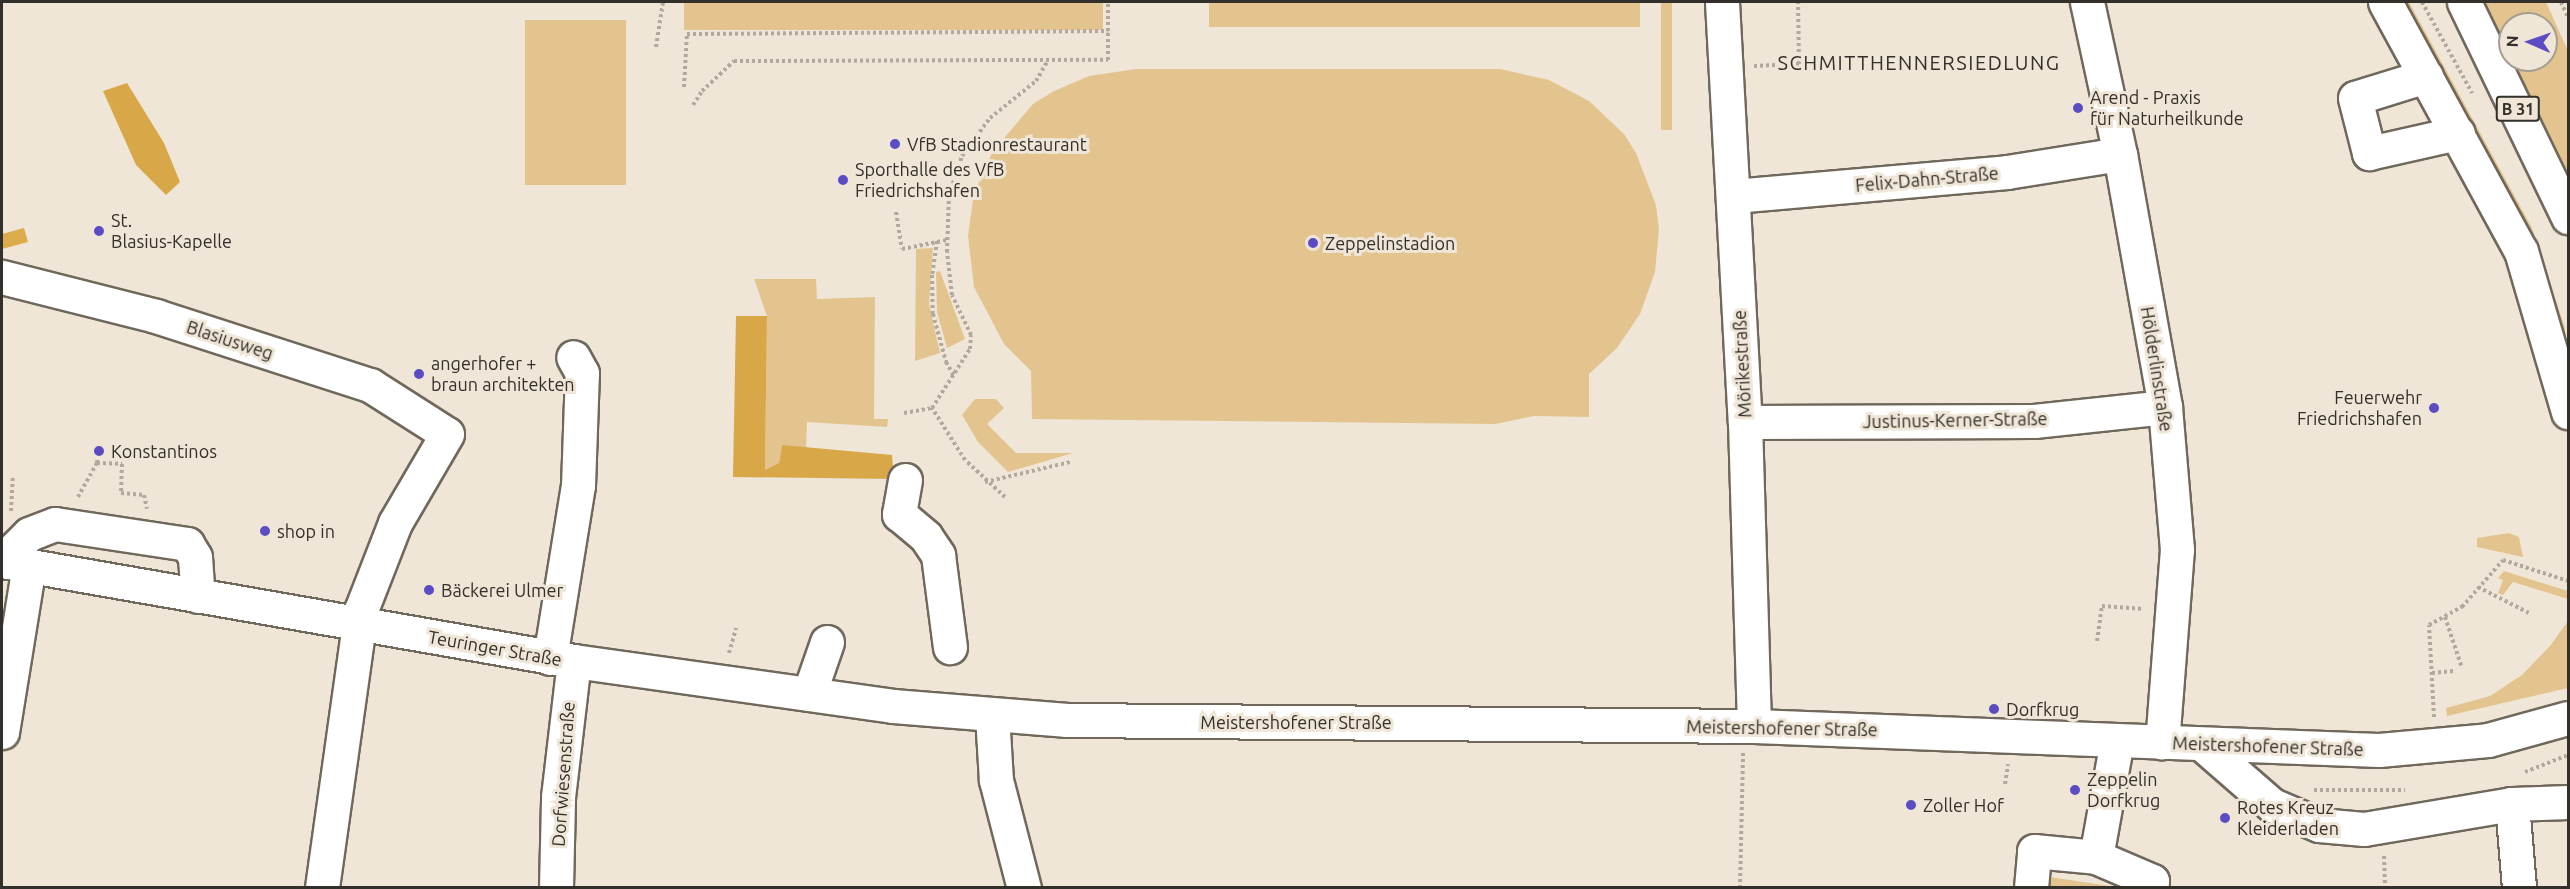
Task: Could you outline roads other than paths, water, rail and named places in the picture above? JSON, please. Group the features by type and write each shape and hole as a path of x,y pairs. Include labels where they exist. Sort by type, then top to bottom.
{"street":[{"name":"Mörikestraße","path":"1722,2 1745,422 1749,736"},
{"name":"Hölderlinstraße","path":"2087,2 2120,154 2165,407 2177,549 2162,742"},
{"path":"2385,2 2521,251 2568,412"},
{"name":"B 31","path":"2464,2 2568,217"},
{"path":"2426,76 2355,98 2369,153 2458,133"},
{"name":"Felix-Dahn-Straße","path":"1734,196 2007,172 2120,154"},
{"name":"Blasiusweg","path":"2,277 156,316 370,385 447,434 395,523 358,625"},
{"name":"Dorfwiesenstraße","path":"556,888 562,660 578,486 582,373 573,357"},
{"name":"Justinus-Kerner-Straße","path":"1745,422 2034,421 2165,407"},
{"path":"905,480 899,514 926,537 938,555 950,647"},
{"path":"2,732 11,562 30,534 55,524 73,525 187,544 195,557 198,596"},
{"name":"Teuringer Straße","path":"11,562 562,660 808,694 992,715"},
{"path":"322,888 358,625"},
{"path":"808,694 826,642"},
{"path":"992,715 996,780 1024,888"},
{"name":"Meistershofener Straße","path":"992,715 1067,720 1749,736 2117,740 2379,750 2488,740 2568,718"},
{"path":"2096,857 2117,740"},
{"path":"2203,745 2272,805 2319,825 2364,828 2513,790 2568,802"},
{"path":"2513,790 2519,888"},
{"path":"2031,888 2034,851 2096,857 2152,881 2151,888"}],"place":[{"name":"Arend - Praxis für Naturheilkunde","path":"2078,108"},
{"name":"VfB Stadionrestaurant","path":"895,144"},
{"name":"Sporthalle des VfB Friedrichshafen","path":"843,180"},
{"name":"St. Blasius-Kapelle","path":"99,231"},
{"name":"Zeppelinstadion","path":"1313,243"},
{"name":"angerhofer + braun architekten","path":"419,374"},
{"name":"Feuerwehr Friedrichshafen","path":"2434,408"},
{"name":"Konstantinos","path":"99,451"},
{"name":"shop in","path":"265,531"},
{"name":"Bäckerei Ulmer","path":"429,590"},
{"name":"Dorfkrug","path":"1994,709"},
{"name":"Zeppelin Dorfkrug","path":"2075,790"},
{"name":"Zoller Hof","path":"1911,805"},
{"name":"Rotes Kreuz Kleiderladen","path":"2225,818"}],"district":[{"name":"SCHMITTHENNERSIEDLUNG","path":"1919,62"}]}
